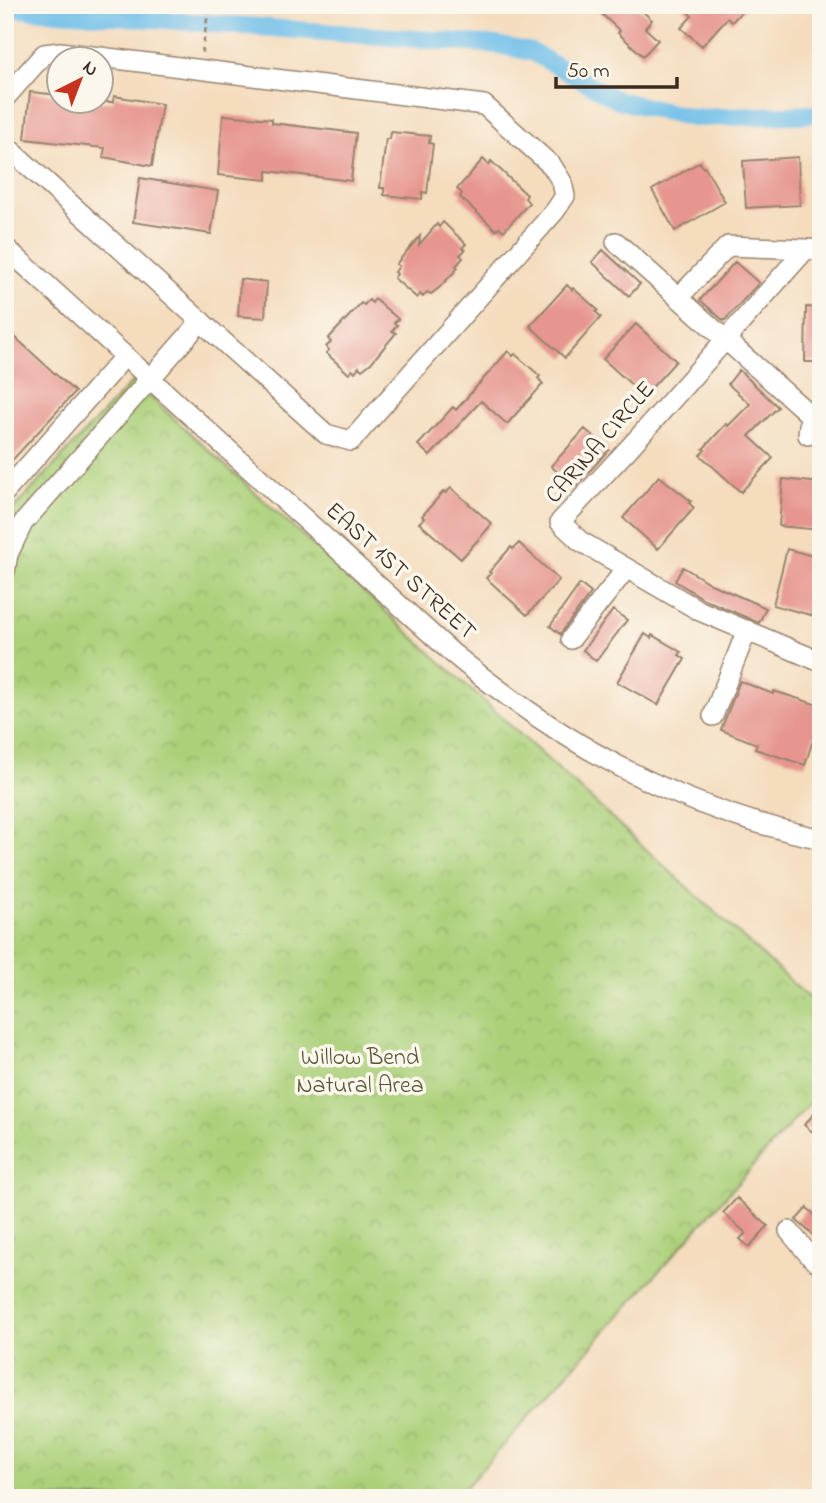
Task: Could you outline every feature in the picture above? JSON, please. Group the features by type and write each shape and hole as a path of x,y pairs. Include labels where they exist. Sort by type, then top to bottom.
{"street":[{"path":"5,98 44,54 60,52 484,105 552,166 562,182 565,196 555,211 351,441 326,434 5,145"},
{"path":"616,242 810,415 808,435"},
{"path":"678,298 728,246 813,249"},
{"name":"EAST 1ST STREET","path":"5,247 450,652 494,688 540,721 608,761 689,800 742,819 821,839"},
{"name":"CARINA CIRCLE","path":"813,249 725,340 560,522 580,541 700,611 821,662"},
{"path":"5,571 8,554 23,523 201,321"},
{"path":"5,492 125,356"},
{"path":"571,639 626,569"},
{"path":"713,716 747,630"},
{"path":"789,1231 821,1265"}],"path":[{"path":"204,43 208,13 212,5"}],"green space":[{"name":"Willow Bend Natural Area","path":"133,381 821,1009 821,1090 456,1498 5,1498 5,518"}],"building":[{"path":"592,5 636,5 652,20 645,28 658,40 643,56"},
{"path":"680,5 748,5 732,22 727,18 702,46 681,28 692,16"},
{"path":"30,92 46,94 46,116 116,116 116,96 162,104 152,166 103,157 105,148 25,139"},
{"path":"223,115 272,119 272,123 356,133 351,181 267,171 267,180 218,175"},
{"path":"391,132 430,136 429,143 433,144 427,193 422,192 422,199 384,195 384,188 380,188 386,139 390,139"},
{"path":"798,157 800,205 746,208 743,161"},
{"path":"483,159 489,165 491,161 527,195 525,198 529,203 504,231 499,227 496,230 460,197 462,193 457,189"},
{"path":"700,162 725,202 675,231 652,190"},
{"path":"140,178 218,191 211,234 133,222"},
{"path":"443,222 466,244 460,255 463,258 456,266 458,268 439,288 431,294 427,292 423,297 420,294 417,298 394,278 399,266 396,264 420,236 419,245 437,224 439,227"},
{"path":"603,250 640,284 629,296 592,262"},
{"path":"735,262 759,283 724,321 700,300"},
{"path":"240,279 267,282 265,318 238,316"},
{"path":"567,285 598,310 596,312 601,317 565,358 530,326"},
{"path":"375,299 398,319 392,331 396,333 371,363 362,370 359,367 355,372 352,370 349,374 326,353 329,350 326,347 331,342 328,339 361,303 364,305 369,300 372,303"},
{"path":"806,307 821,308 821,362 805,362"},
{"path":"636,324 676,361 644,396 603,359"},
{"path":"5,328 75,392 5,468"},
{"path":"508,351 540,376 538,378 543,384 507,424 481,401 430,456 418,445 453,407 456,410"},
{"path":"739,370 778,407 749,436 773,458 741,492 700,455 726,424 728,426 750,404 728,384"},
{"path":"585,429 609,450 574,488 551,466"},
{"path":"659,476 691,501 689,503 694,508 658,549 623,518"},
{"path":"783,479 821,483 821,530 779,526"},
{"path":"451,488 492,524 461,559 419,523 444,491 446,493"},
{"path":"519,543 559,580 527,615 486,578 511,547 513,549"},
{"path":"787,549 821,558 821,607 818,617 773,605"},
{"path":"683,567 711,584 766,608 759,623 704,599 675,581"},
{"path":"580,584 591,593 560,634 550,626"},
{"path":"613,610 627,620 596,661 583,650"},
{"path":"645,634 651,638 652,635 681,652 679,655 685,659 658,705 617,682"},
{"path":"740,681 773,694 774,691 821,706 821,715 805,765 755,749 757,744 721,730"},
{"path":"821,1106 821,1139 804,1125"},
{"path":"737,1198 768,1226 749,1247 740,1239 746,1233 723,1213"},
{"path":"807,1208 821,1220 821,1228 814,1236 796,1220"}],"waterway":[{"path":"5,8 497,45 532,52 617,100 693,118 821,114"}]}
